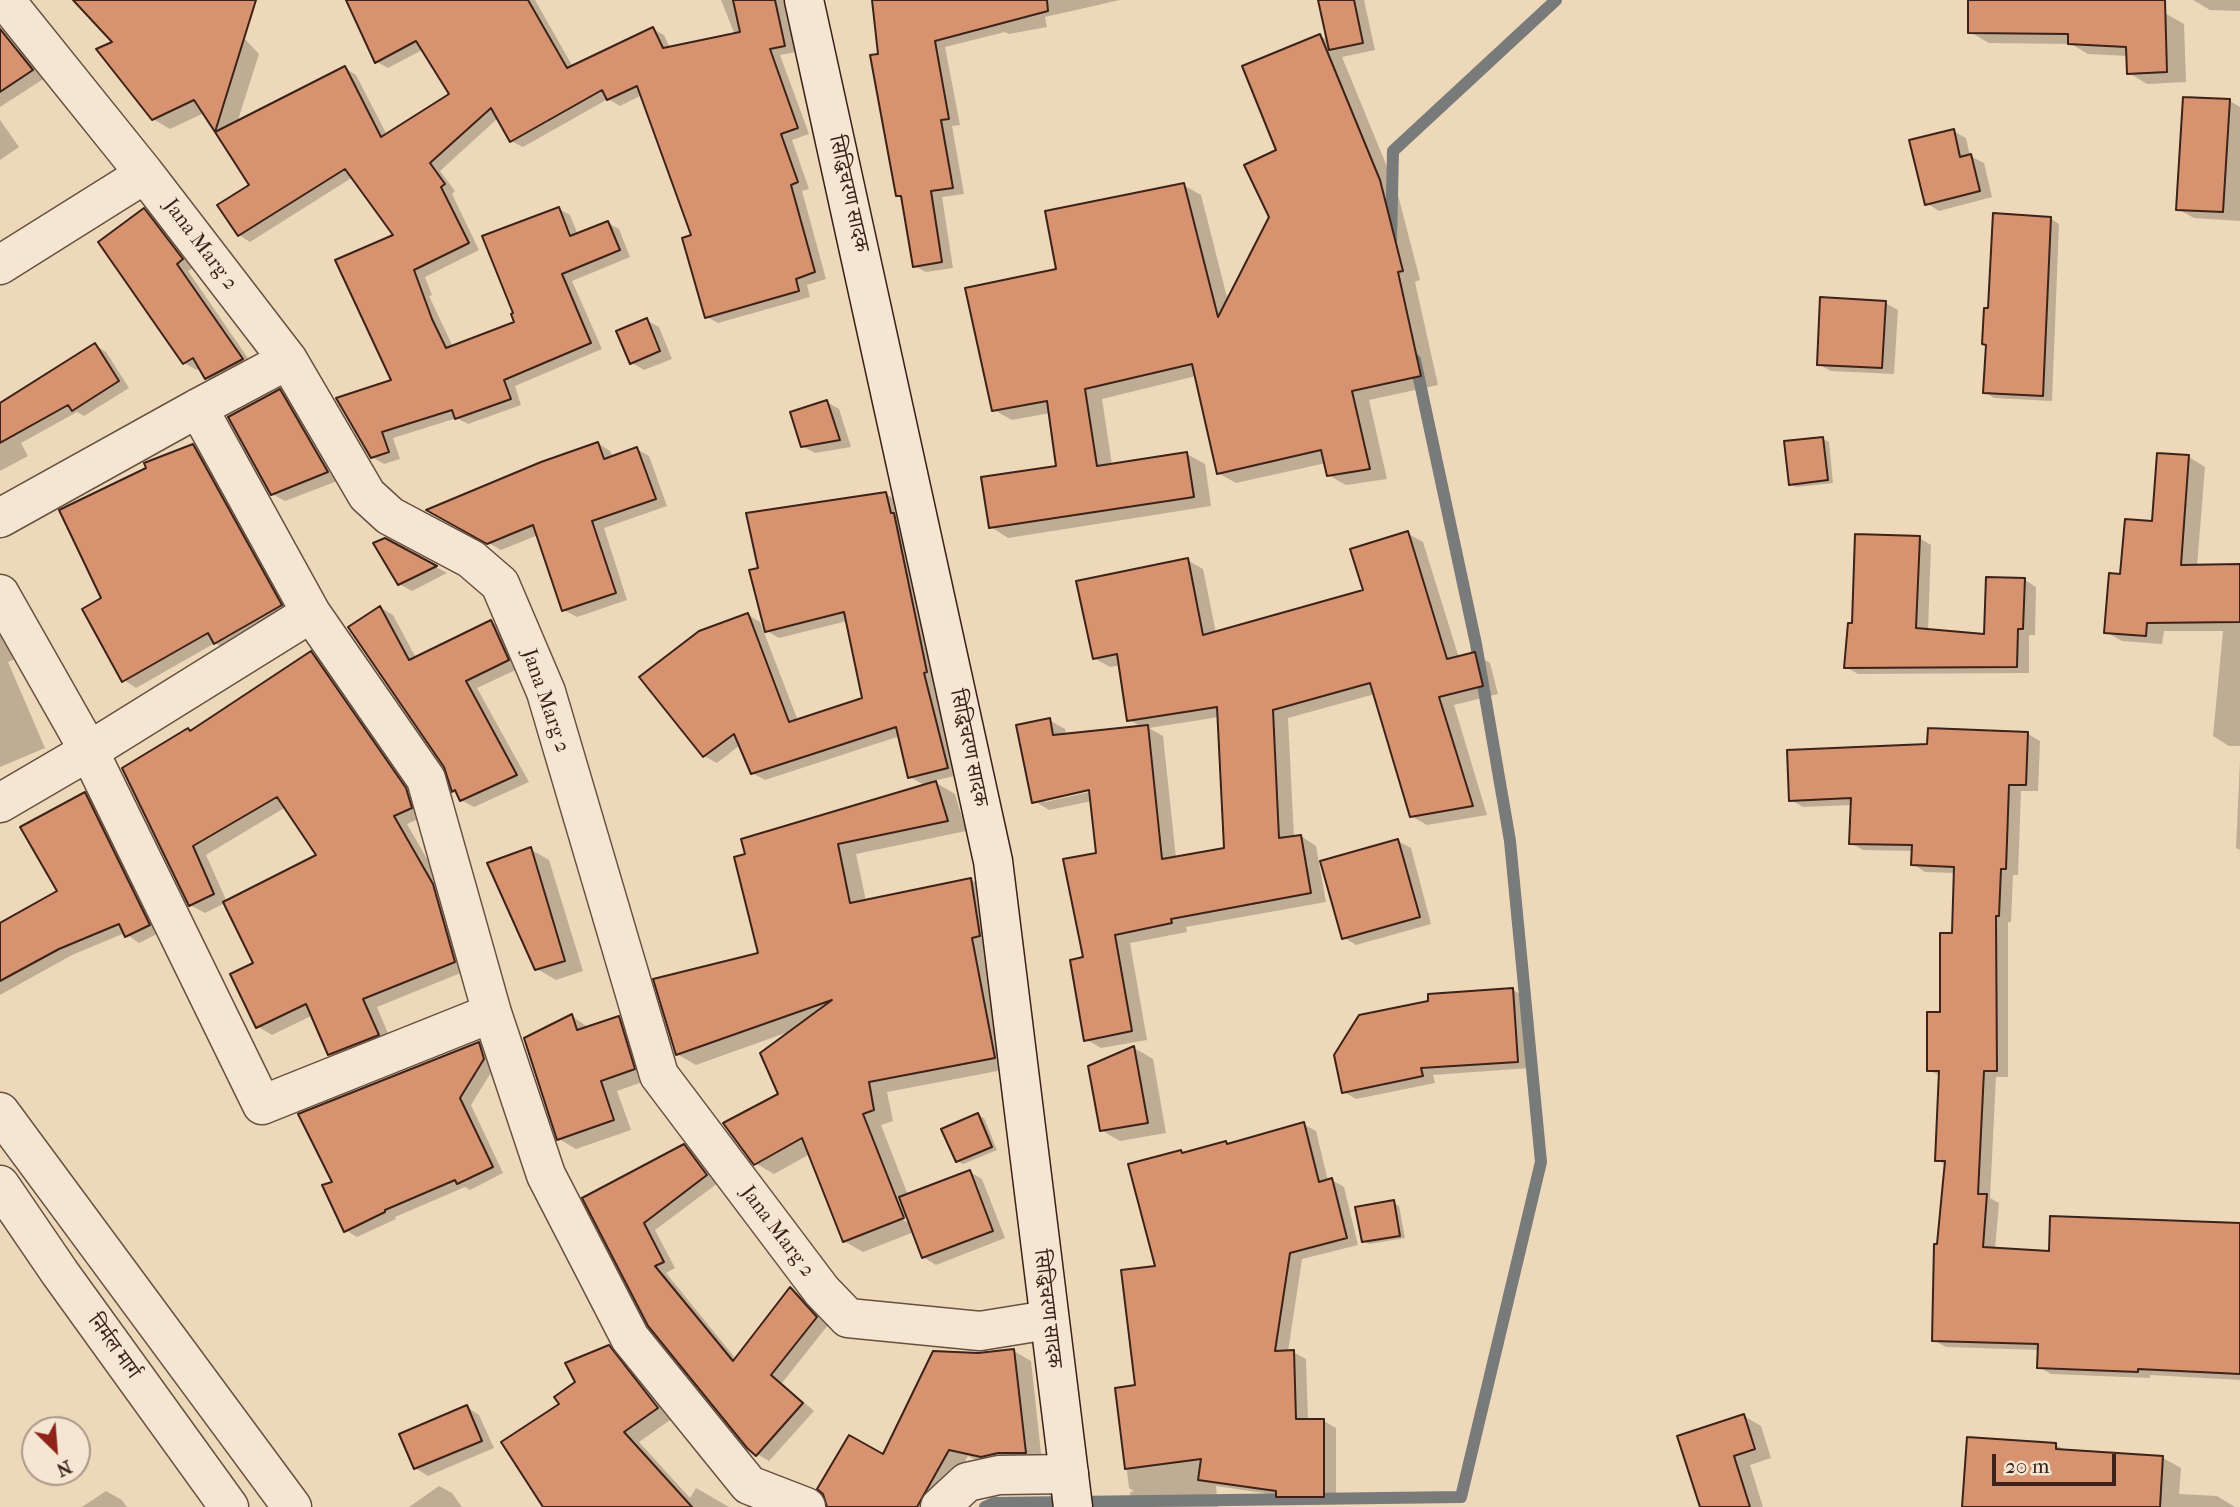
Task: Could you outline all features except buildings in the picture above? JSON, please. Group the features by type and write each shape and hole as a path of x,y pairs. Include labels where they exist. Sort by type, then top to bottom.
{"street":[{"name":"Jana Marg 2","path":"5,0 145,174 288,360 367,495 390,516 471,559 500,584 546,692 659,1075 822,1291 848,1318 980,1331 1048,1320"},
{"name":"सिद्धिचरण सादक","path":"804,0 993,861 1071,1491"},
{"path":"0,265 145,174"},
{"path":"0,518 288,360"},
{"path":"198,408 311,613 426,779 492,1013 546,1175 630,1338 749,1485 806,1507"},
{"path":"0,594 89,751 262,1105 492,1013"},
{"path":"0,803 311,613"},
{"path":"0,1112 292,1507"},
{"name":"निर्मल मार्ग","path":"0,1185 60,1273 229,1507"},
{"path":"940,1507 967,1482 999,1475 1071,1491"}],"waterway":[{"path":"1391,240 1393,151 1556,0"},
{"path":"985,1507 994,1503 1461,1497 1541,1162 1510,841 1476,644 1415,360"}]}
